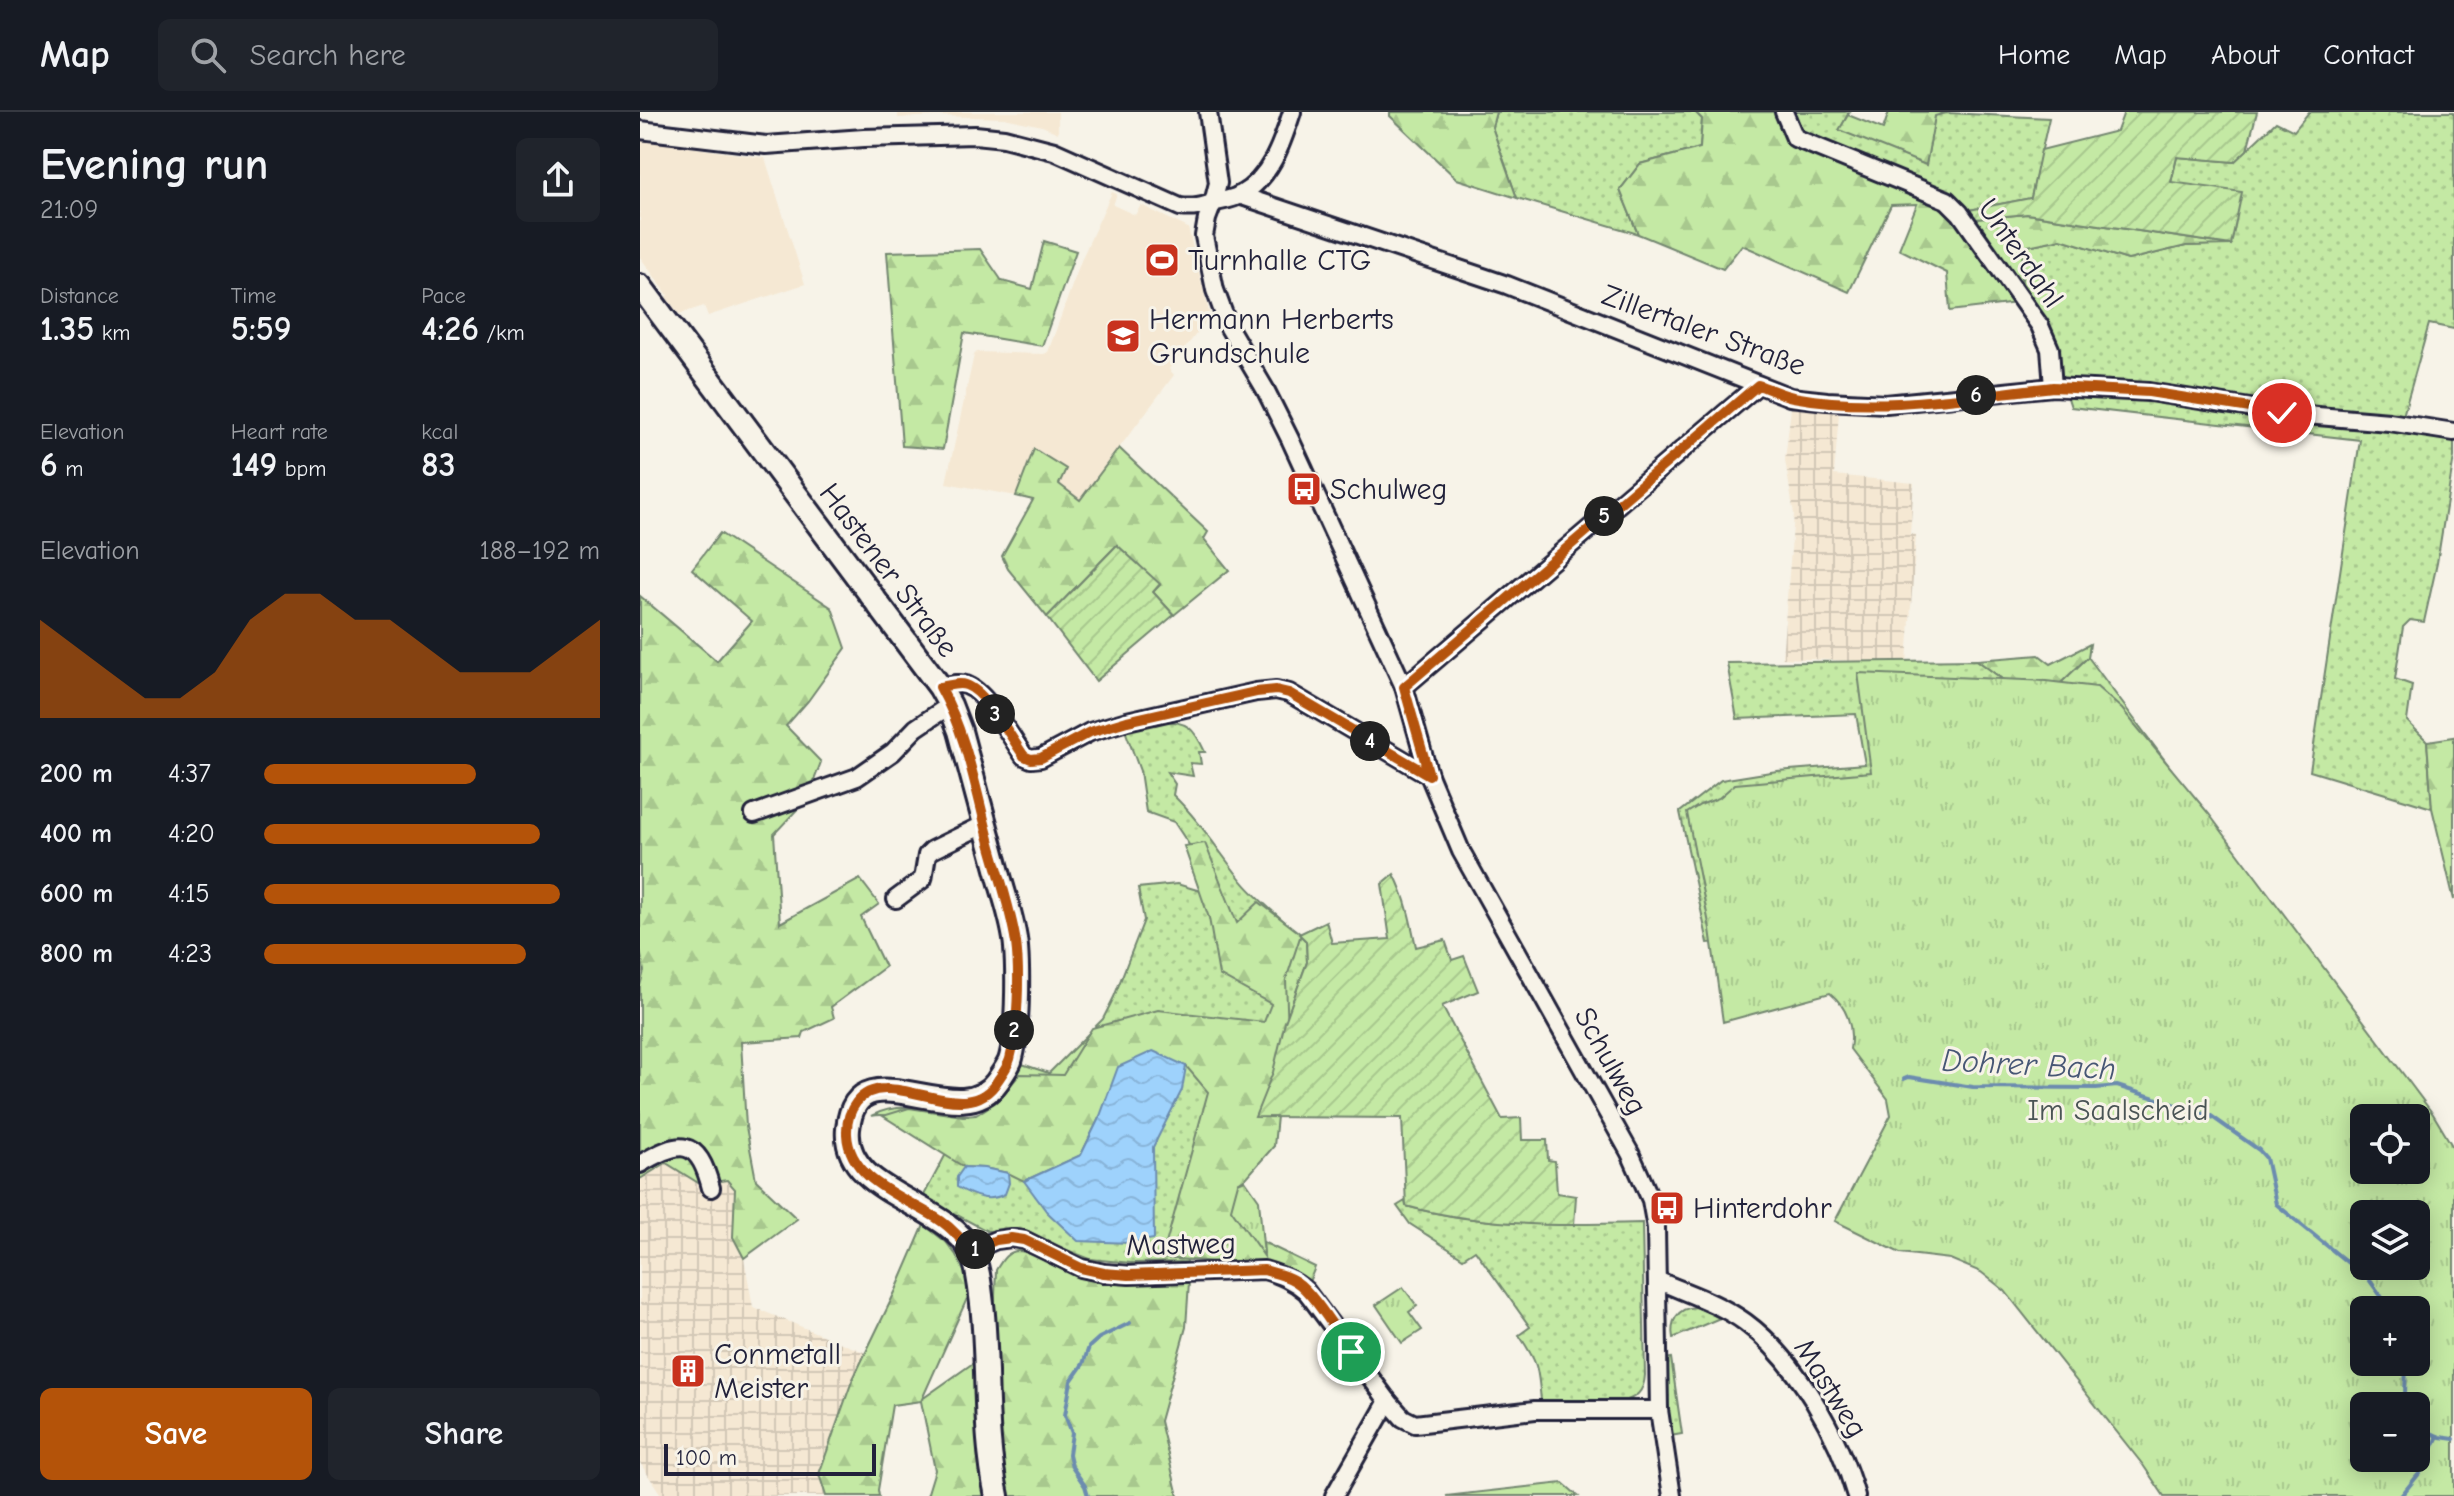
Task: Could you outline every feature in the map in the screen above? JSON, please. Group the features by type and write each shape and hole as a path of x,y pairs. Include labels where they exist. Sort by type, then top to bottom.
{"main road":[{"name":"Hastener Straße","path":"640,286 945,696 960,731 1016,945 1016,994 1010,1061 996,1085 969,1101 946,1101 885,1089 870,1092 858,1099 850,1110 847,1133 858,1165 872,1180 941,1221 971,1251"},
{"path":"971,1251 985,1331 990,1453 997,1496"}],"street":[{"name":"Schulweg","path":"1208,112 1218,183 1204,236 1215,290 1229,328 1290,439 1404,687 1429,775 1461,851 1630,1153 1651,1200 1656,1228 1657,1280"},
{"path":"640,130 766,145 864,138 975,135 1004,138 1054,151 1180,207 1191,209 1239,195 1258,181 1272,163 1292,112"},
{"name":"Unterdahl","path":"1784,112 1795,138 1947,200 1959,212 2040,326 2050,349 2053,387"},
{"name":"Zillertaler Straße","path":"1239,195 1507,285 1790,397 1886,404 2053,387 2149,392 2282,413 2389,422 2454,432"},
{"path":"1404,687 1758,385"},
{"path":"754,814 857,777 893,752 960,683 974,689 992,709 1024,756 1031,759 1041,758 1090,732 1127,721 1276,690 1289,693 1429,775"},
{"path":"896,899 923,879 927,855 932,850 985,824"},
{"path":"640,1164 666,1148 681,1146 692,1150 705,1165 711,1188"},
{"name":"Mastweg","path":"971,1251 996,1240 1011,1238 1024,1240 1081,1268 1104,1273 1129,1275 1264,1270 1279,1274 1295,1281 1306,1291 1388,1401 1403,1418 1415,1424 1535,1410 1659,1410"},
{"path":"1657,1280 1659,1410 1672,1496"},
{"name":"Mastweg","path":"1657,1280 1715,1305 1744,1321 1763,1337 1797,1378 1836,1439 1856,1496"},
{"path":"1334,1496 1388,1401"}],"shaded area":[{"path":"898,112 1058,112 1058,133 1042,126 1004,118 898,118"},
{"path":"640,140 765,158 805,284 708,316 704,306 679,314 640,257"},
{"name":"Hermann Herberts Grundschule","path":"1112,192 1117,194 1113,205 1135,215 1141,205 1188,228 1210,316 1169,369 1174,375 1080,500 1059,484 1034,450 1016,496 946,483 974,355 977,352 1048,352 1082,258"},
{"path":"1791,408 1839,413 1834,475 1914,483 1910,534 1916,535 1907,663 1782,658 1794,514 1785,460"},
{"path":"666,1163 700,1184 726,1180 735,1189 733,1237 744,1258 753,1307 866,1353 852,1381 819,1474 826,1496 662,1496 640,1463 640,1179"}],"green space":[{"path":"1390,112 1496,112 1492,127 1517,198 1457,179 1390,116"},
{"path":"1496,112 1695,112 1702,119 1700,148 1640,164 1620,190 1638,234 1517,198 1492,127"},
{"path":"1695,112 1784,112 1795,138 1947,200 1965,220 2027,214 2231,245 2186,246 2128,260 2061,239 2023,247 2020,298 2017,303 1950,311 1947,273 1899,249 1917,204 1891,205 1849,292 1742,245 1723,269 1638,234 1620,190 1640,164 1700,148 1702,119"},
{"path":"1786,112 1849,112 1840,130 1926,164 1935,115 2049,118 2031,198 1959,212 1795,138"},
{"path":"1889,112 1948,112 1935,116 1926,165 1839,130 1848,115 1883,129"},
{"path":"2124,112 2257,112 2247,150 2234,162 2177,157 2171,182 2242,192 2231,245 2027,214 1965,220 1959,212 2031,198 2041,150 2117,131"},
{"path":"2309,112 2454,112 2454,329 2429,324 2399,430 2454,441 2437,563 2424,622 2410,620 2403,627 2395,679 2412,685 2407,721 2427,741 2432,808 2310,771 2360,440 2071,407 2038,308 2021,302 2023,247 2061,239 2128,260 2186,246 2231,244 2171,183 2177,157 2234,162 2276,122 2294,131"},
{"path":"1044,241 1076,251 1042,346 964,333 943,449 902,446 887,252 980,249 1002,281 1032,289"},
{"path":"1119,448 1208,532 1204,539 1229,570 1174,615 1153,592 1160,585 1117,545 1047,617 1008,569 1002,556 1033,500 1016,496 1034,449 1066,469 1059,484 1080,500"},
{"path":"720,533 832,608 846,648 786,726 821,762 807,799 774,834 780,923 860,879 879,904 861,917 885,967 831,1007 834,1018 804,1032 802,1038 741,1042 746,1127 756,1180 797,1219 744,1258 733,1237 735,1189 727,1180 700,1184 666,1163 640,1179 640,986 644,971 640,950 640,596 717,661 752,621 692,569"},
{"path":"1117,545 1160,584 1153,592 1174,615 1096,681 1047,617"},
{"path":"2090,644 2088,657 2049,694 2025,696 1977,660 2039,655 2051,664"},
{"path":"2088,657 2187,790 1829,934 1708,943 1680,812 1721,780 1777,771 1865,764 1856,714 1737,719 1727,663 1977,660 2025,696 2049,694"},
{"name":"Im Saalscheid","path":"1858,673 2046,681 2097,687 2122,709 2209,814 2426,1104 2350,1104 2350,1184 2430,1184 2430,1110 2454,1149 2454,1496 2164,1496 2143,1465 2005,1291 1981,1272 1950,1259 1900,1253 1835,1221 1891,1115 1888,1099 1850,1049 1848,1018 1830,993 1723,1022 1710,929 1687,813 1719,798 1735,784 1871,772"},
{"path":"1160,721 1184,724 1197,737 1205,752 1199,752 1201,764 1190,763 1193,776 1167,772 1175,784 1173,795 1246,886 1306,941 1307,962 1285,1022 1185,1226 1187,1262 1131,1263 1090,1259 1026,1230 987,1231 923,1197 955,1137 903,1118 871,1116 893,1109 915,1108 971,1115 989,1109 1005,1093 1022,1064 1049,1073 1103,1019 1114,997 1144,920 1138,888 1177,884 1204,892 1197,857 1174,822 1146,812 1140,771 1125,730"},
{"path":"2454,737 2454,900 2432,808 2427,741"},
{"path":"1205,843 1237,923 1259,902 1301,934 1286,980 1288,1033 1274,1146 1238,1183 1264,1254 1263,1242 1315,1267 1309,1282 1261,1265 1162,1258 1208,1092 1186,1066 1100,1116 1081,1155 1024,1181 1008,1173 964,1167 883,1116 909,1108 976,1115 996,1102 1020,1074 1063,1075 1092,1028 1158,1010 1264,1022 1271,1004 1219,975 1209,918 1184,846"},
{"path":"1394,874 1405,901 1416,947 1445,940 1452,960 1464,956 1478,991 1442,1006 1502,1119 1521,1118 1522,1140 1547,1140 1548,1160 1555,1161 1557,1193 1576,1196 1574,1225 1489,1221 1406,1206 1402,1118 1255,1117 1273,1072 1285,1022 1307,962 1306,941 1299,934 1326,921 1332,943 1390,939 1382,884"},
{"path":"1245,1180 1259,1200 1264,1256 1231,1209 1238,1183"},
{"path":"1405,1201 1406,1206 1435,1213 1494,1221 1642,1223 1645,1375 1638,1394 1619,1402 1541,1401 1536,1366 1519,1335 1530,1327 1475,1250 1463,1258 1410,1224 1397,1206"},
{"path":"924,1225 946,1242 956,1255 970,1292 922,1399 993,1349 996,1270 1008,1254 1025,1252 1096,1281 1136,1284 1189,1282 1186,1327 1160,1421 1178,1496 927,1496 935,1470 921,1401 892,1405 879,1496 826,1496 819,1474 852,1381"},
{"path":"1403,1287 1417,1306 1409,1312 1422,1330 1402,1343 1376,1305"},
{"path":"1696,1307 1720,1318 1673,1338 1676,1316"},
{"path":"1671,1358 1682,1434 1670,1436 1662,1360"},
{"path":"1563,1483 1578,1496 1446,1496"}],"water":[{"path":"1153,1051 1186,1066 1182,1090 1153,1147 1154,1239 1130,1243 1078,1241 1047,1212 1024,1181 1081,1155 1118,1067"},
{"path":"964,1167 1008,1173 1009,1183 1005,1194 993,1198 981,1197 957,1187 957,1177"}],"waterway":[{"name":"Dohrer Bach","path":"1904,1079 1909,1077 1973,1087 2117,1086 2211,1116 2266,1158 2276,1204 2353,1267 2363,1271 2381,1296"},
{"path":"1088,1496 1072,1467 1069,1454 1072,1433 1065,1415 1071,1381 1083,1364 1089,1347 1099,1338 1130,1323"},
{"name":"Dohrer Bach","path":"2405,1392 2406,1376"},
{"name":"Dohrer Bach","path":"2430,1432 2454,1439"},
{"path":"2401,1496 2422,1470 2438,1436"}],"place":[{"name":"Turnhalle CTG","path":"1162,260"},
{"name":"Hermann Herberts Grundschule","path":"1123,336"},
{"name":"Schulweg","path":"1304,489"},
{"name":"Hinterdohr","path":"1667,1208"},
{"name":"Conmetall Meister","path":"688,1371"}],"route":[{"path":"1351,1352 1306,1291 1295,1281 1279,1274 1264,1270 1129,1275 1104,1273 1081,1268 1024,1240 1011,1238 996,1240 971,1251 941,1221 872,1180 858,1165 847,1133 850,1110 858,1099 885,1089 946,1101 969,1101 996,1085 1010,1061 1016,994 1016,945 960,731 940,687 960,683 974,689 992,709 1024,756 1031,759 1041,758 1090,732 1127,721 1276,690 1289,693 1429,775 1404,687 1758,385 1790,397 1886,404 2053,387 2149,392 2282,413"}]}
